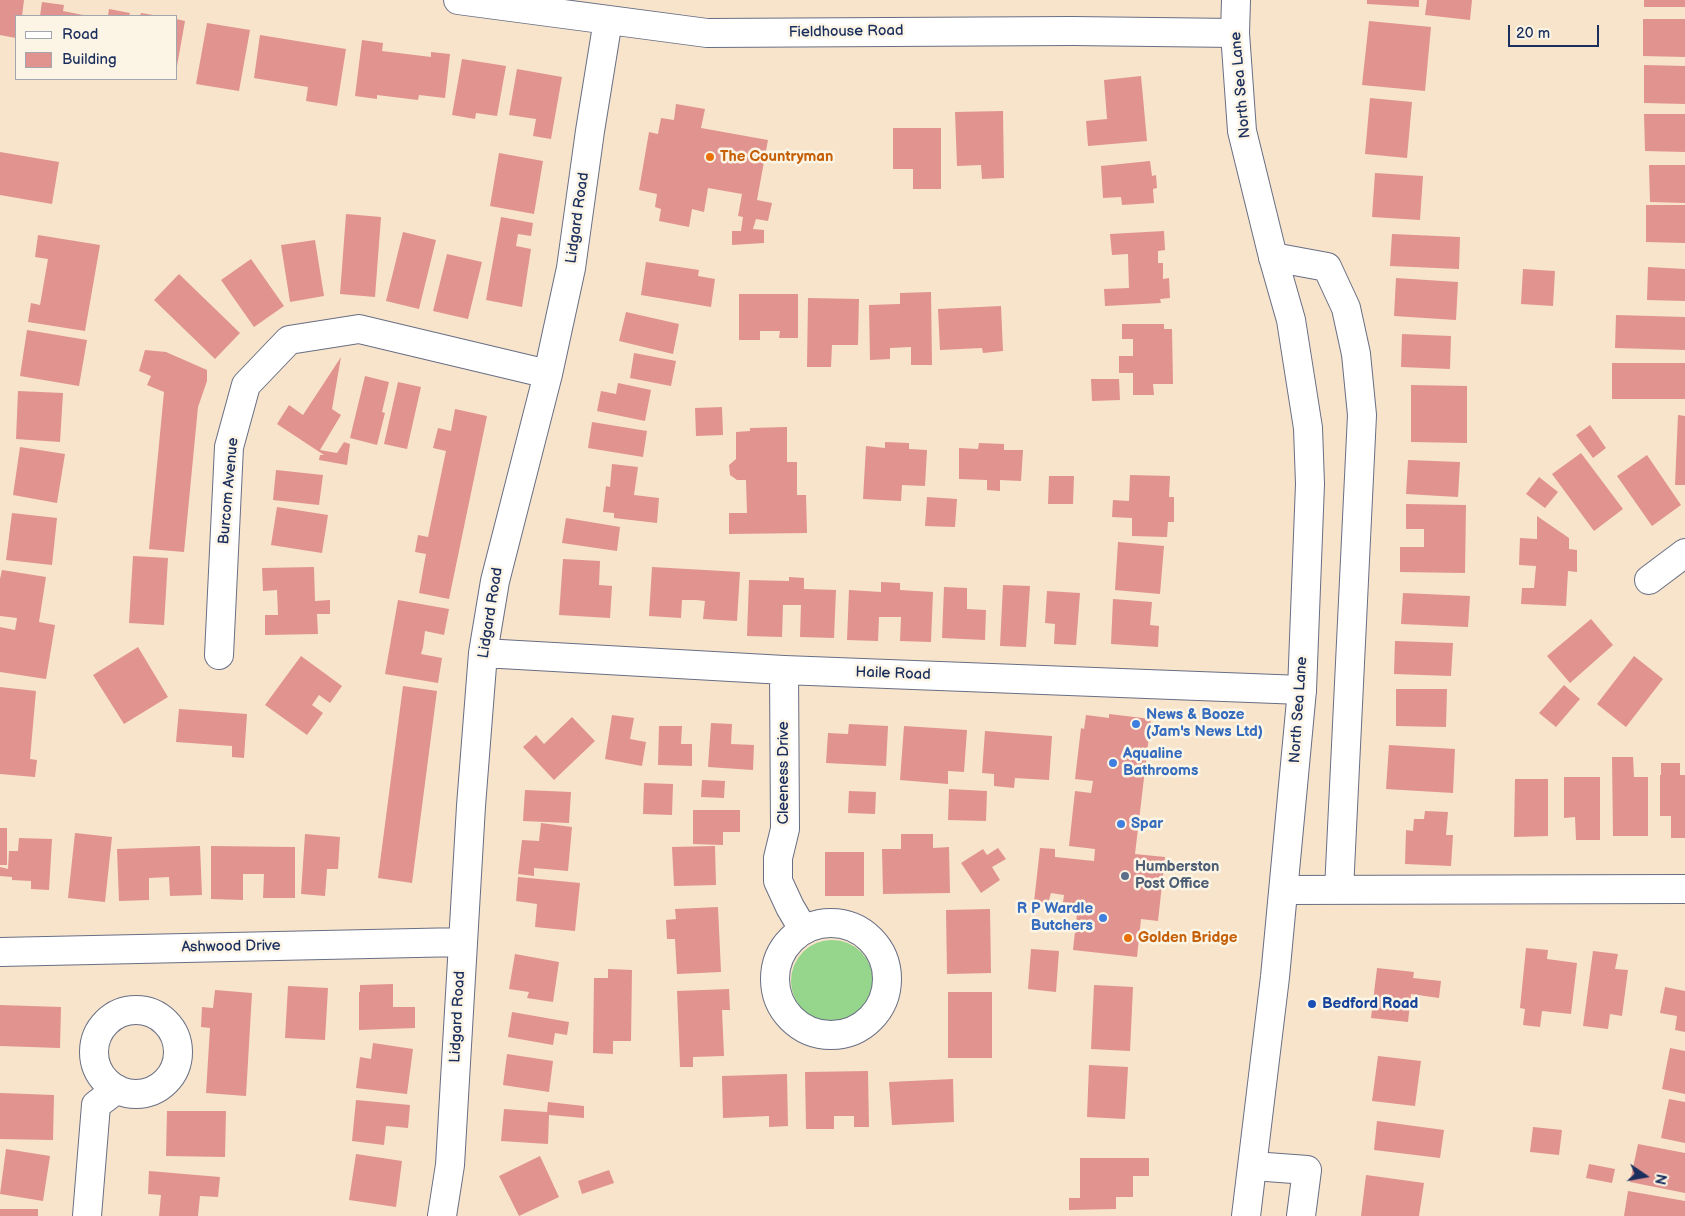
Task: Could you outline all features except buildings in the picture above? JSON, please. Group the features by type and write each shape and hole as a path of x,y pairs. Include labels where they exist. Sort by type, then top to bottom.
{"street":[{"name":"Fieldhouse Road","path":"458,0 707,33 978,31 1235,33"},
{"name":"North Sea Lane","path":"1236,0 1235,33 1242,131 1272,257 1291,320 1308,428 1310,484 1302,690 1284,890 1246,1216"},
{"name":"Lidgard Road","path":"442,1216 450,1165 462,942 483,653 494,581 548,374 571,268 608,20"},
{"path":"1272,257 1327,267 1346,308 1356,354 1362,415 1339,890"},
{"name":"Burcom Avenue","path":"219,655 229,447 246,385 289,340 359,328 548,374"},
{"path":"1650,580 1685,553"},
{"name":"Haile Road","path":"483,653 784,670 1302,690"},
{"name":"Cleeness Drive","path":"784,670 785,829 778,858 778,881 803,929"},
{"path":"1284,890 1685,889"},
{"path":"822,923 841,923 860,930 875,942 880,950 888,978 885,997 876,1014 862,1027 844,1034 826,1036 809,1031 793,1022 782,1008 775,991 774,973 779,955 790,940 803,929 822,923"},
{"name":"Ashwood Drive","path":"0,952 462,942"},
{"path":"87,1216 96,1105 117,1089"},
{"path":"1253,1166 1307,1170 1300,1216"}],"green space":[{"path":"832,940 848,943 861,952 870,965 873,981 870,997 861,1010 848,1019 832,1022 816,1019 803,1010 794,997 791,981 794,965 803,952 816,943"}],"place":[{"name":"The Countryman","path":"710,157"},
{"name":"News & Booze (Jam's News Ltd)","path":"1136,724"},
{"name":"Aqualine Bathrooms","path":"1113,763"},
{"name":"Spar","path":"1121,824"},
{"name":"Humberston Post Office","path":"1125,876"},
{"name":"R P Wardle Butchers","path":"1103,918"},
{"name":"Golden Bridge","path":"1128,938"},
{"name":"Bedford Road","path":"1312,1004"}]}
